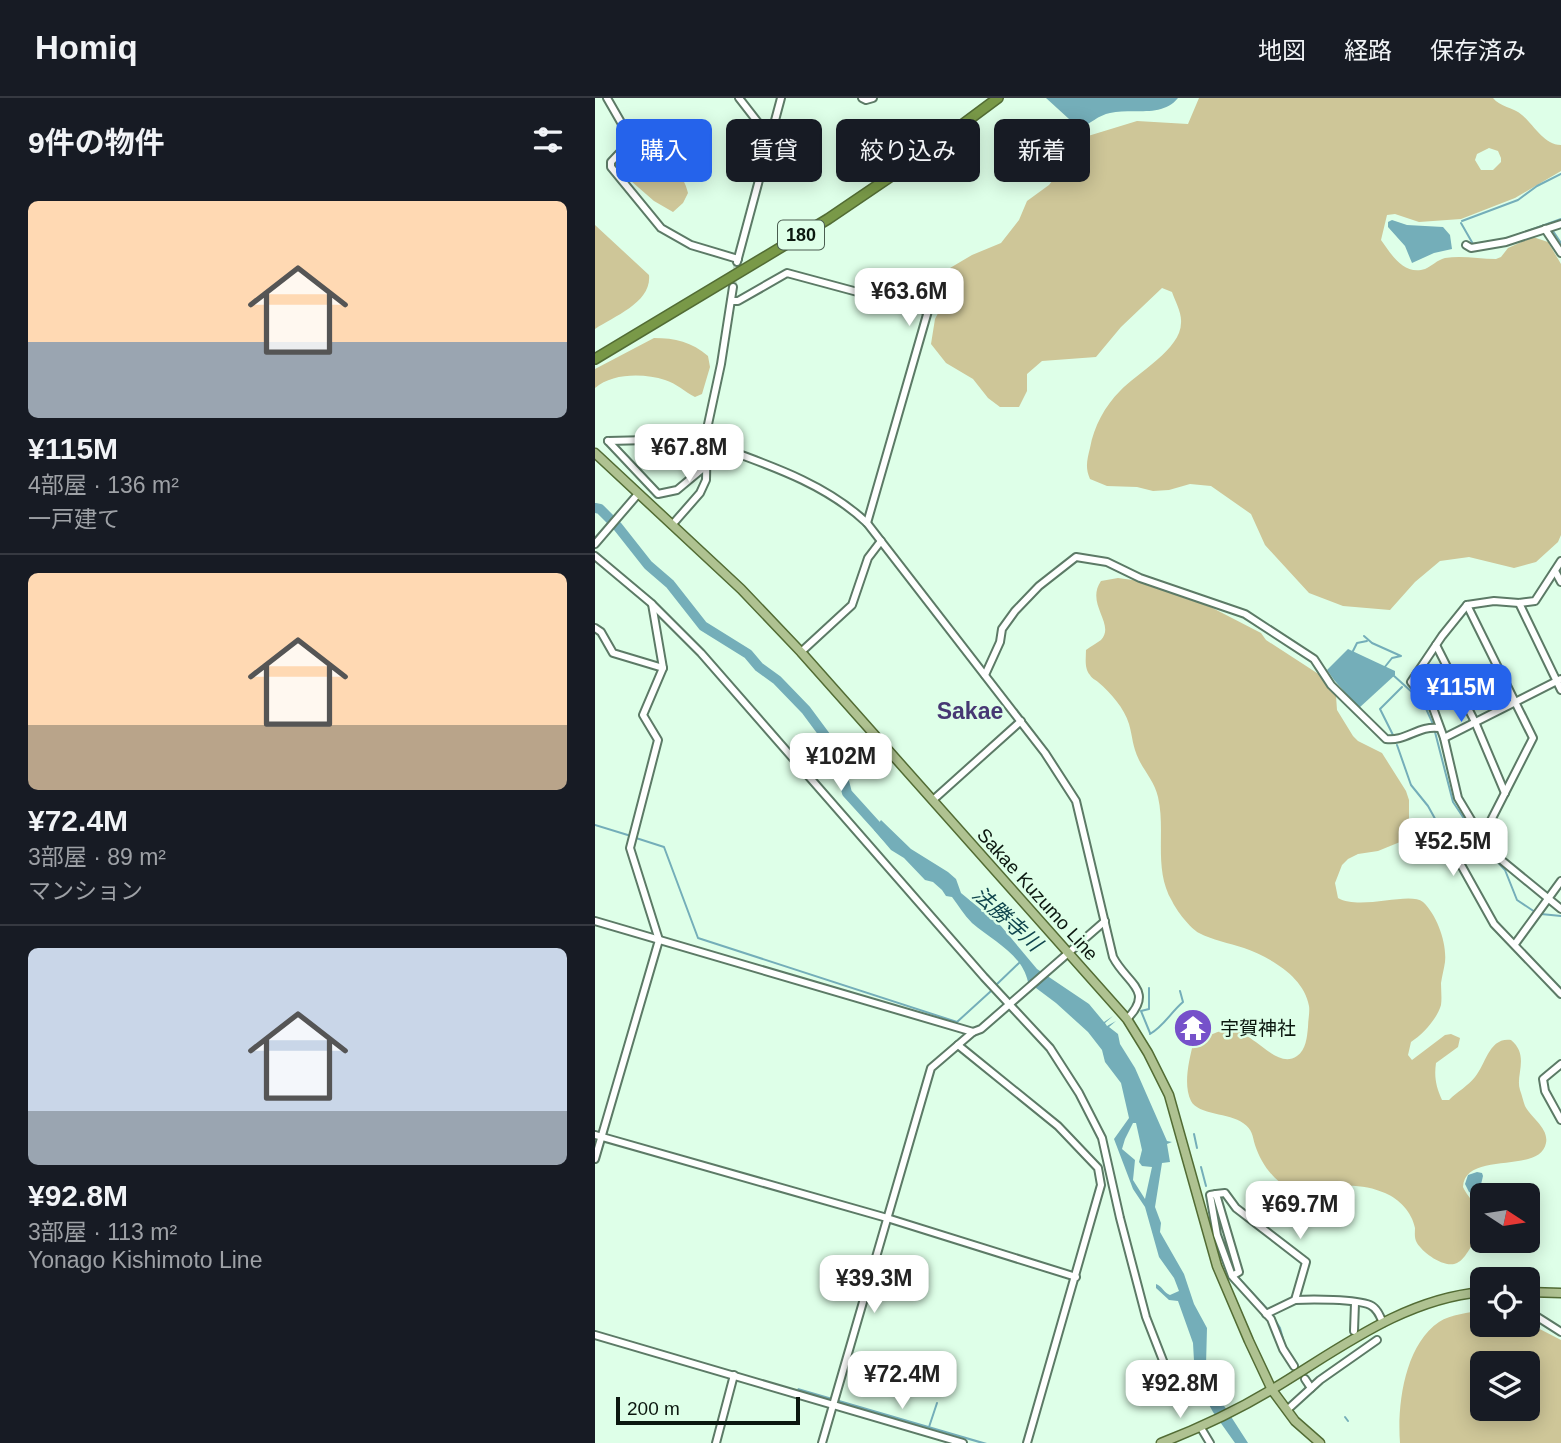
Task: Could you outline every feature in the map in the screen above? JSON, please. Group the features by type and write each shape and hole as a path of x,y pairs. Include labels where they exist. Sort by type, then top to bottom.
{"highway":[{"name":"180","path":"595,359 828,219 912,162 998,98"}],"main road":[{"name":"Sakae Kuzumo Line","path":"595,453 741,589 801,652 1127,1018 1169,1095 1217,1266 1272,1390 1295,1421 1320,1443"},
{"path":"1540,1293 1561,1293"},
{"path":"1161,1443 1205,1426 1263,1395 1383,1323 1434,1301 1470,1294"}],"street":[{"path":"607,98 630,138 629,143 611,162 611,167 661,228 691,245 738,260 759,182"},
{"path":"739,98 755,119"},
{"path":"776,119 781,98"},
{"path":"862,98 873,98"},
{"path":"1466,246 1471,248 1506,242 1561,223"},
{"path":"1545,229 1561,253"},
{"path":"731,300 738,301 787,273 927,312 867,523"},
{"path":"672,525 701,493 706,480 706,442 733,288"},
{"path":"707,465 677,490 658,494 608,441 690,439 706,442 818,487 852,509 867,523 1021,721 1076,801 1113,957 1120,970 1139,991 1138,1007 1127,1018"},
{"path":"595,544 638,494"},
{"path":"801,652 852,605 868,558 881,541"},
{"path":"595,556 652,603 701,653 1050,1048 1079,1093 1102,1138 1146,1317 1176,1394"},
{"path":"985,675 1003,629 1015,611 1039,586 1076,557 1107,562 1140,578 1245,614 1314,659 1331,685 1386,739 1396,740 1428,727 1439,728"},
{"path":"1561,561 1535,601 1494,601 1467,605 1411,681 1428,700 1444,738 1458,798 1494,854 1561,909"},
{"path":"1555,571 1561,582"},
{"path":"595,1159 598,1136 659,940 630,848 658,740 643,715 663,668 652,603"},
{"path":"1519,603 1559,680 1561,690"},
{"path":"1467,605 1533,738 1483,836"},
{"path":"595,628 601,632 613,653 663,668"},
{"path":"1436,645 1475,722 1505,793"},
{"path":"1444,738 1559,680"},
{"path":"933,800 1021,721"},
{"path":"1475,825 1446,838 1492,920 1561,994"},
{"path":"1515,944 1561,881"},
{"path":"595,921 973,1032"},
{"path":"823,1443 931,1068 973,1032 981,1029 1105,921"},
{"path":"958,1045 1058,1126 1098,1168 1101,1185 1027,1443"},
{"path":"1561,1064 1543,1079 1545,1091 1561,1120"},
{"path":"598,1136 887,1218 1076,1277"},
{"path":"1294,1366 1283,1349 1268,1313 1235,1275 1217,1235 1210,1195 1225,1193 1236,1208 1306,1262 1295,1300"},
{"path":"1268,1313 1295,1300 1314,1299 1372,1305 1383,1323"},
{"path":"1354,1331 1355,1303"},
{"path":"1540,1319 1561,1332"},
{"path":"595,1335 963,1443"},
{"path":"1287,1410 1355,1351 1377,1340"},
{"path":"716,1443 734,1374"},
{"path":"1305,1379 1311,1388"},
{"path":"1205,1426 1210,1443"}],"shaded area":[{"path":"1199,98 1493,98 1522,115 1549,142 1561,145 1561,171 1515,198 1461,219 1419,222 1395,214 1387,215 1381,240 1404,267 1417,270 1425,269 1445,258 1496,259 1508,248 1533,237 1548,242 1561,264 1561,535 1558,542 1536,562 1514,568 1469,557 1440,561 1415,582 1390,610 1343,606 1309,593 1265,545 1251,514 1211,486 1190,484 1153,491 1137,487 1107,486 1090,479 1088,456 1094,432 1105,410 1120,391 1166,351 1179,333 1181,319 1178,307 1172,292 1162,288 1121,327 1096,357 1042,361 1027,374 1027,391 1019,407 1000,407 988,398 973,379 946,363 931,344 935,319 947,296 950,268 1001,243 1019,220 1027,201 1051,182 1090,182 1090,135 1137,121 1188,124","holes":["1489,148 1498,151 1501,162 1493,170 1481,170 1475,160 1477,154"]},
{"path":"632,182 684,182 688,193 683,203 673,212 654,201"},
{"path":"595,225 649,275 645,293 639,301 595,329"},
{"path":"654,338 683,342 708,356 710,367 702,394 695,397 669,381 638,376 610,379 595,388 595,369"},
{"path":"1118,578 1140,581 1199,601 1261,633 1266,640 1320,675 1336,696 1337,710 1353,736 1382,753 1406,791 1409,800 1409,826 1400,842 1348,859 1342,865 1335,883 1338,898 1359,903 1407,899 1423,902 1437,922 1443,938 1445,962 1441,1005 1429,1026 1411,1042 1408,1055 1412,1060 1445,1035 1451,1034 1460,1038 1458,1047 1436,1063 1438,1091 1442,1100 1449,1100 1475,1077 1493,1047 1504,1040 1511,1040 1520,1052 1519,1084 1524,1104 1546,1138 1541,1153 1531,1158 1489,1165 1476,1169 1467,1176 1463,1187 1470,1198 1470,1247 1464,1258 1457,1263 1441,1262 1424,1251 1416,1241 1415,1228 1408,1211 1400,1202 1385,1193 1353,1186 1307,1192 1285,1186 1264,1165 1252,1133 1246,1126 1237,1120 1200,1109 1191,1101 1187,1080 1193,1044 1221,1031 1236,1031 1272,1054 1289,1059 1297,1056 1304,1047 1309,1006 1306,995 1293,977 1274,962 1195,931 1177,909 1166,889 1161,863 1157,792 1137,755 1124,712 1091,676 1086,666 1086,650 1105,634 1096,598 1101,581"},
{"path":"1470,1312 1470,1337 1540,1337 1540,1329 1561,1340 1561,1443 1400,1443 1402,1394 1411,1360 1427,1332 1454,1315"}],"water":[{"path":"1046,98 1178,98 1164,108 1106,114 1090,123 1090,119 1069,119"},
{"path":"1392,220 1407,225 1443,227 1450,235 1452,249 1434,253 1412,263 1405,246 1388,227 1388,222"},
{"path":"1348,649 1395,671 1395,675 1359,708 1327,670"},
{"path":"881,820 911,849 948,872 956,879 961,893 1001,926 1037,969 1089,1004 1104,1022 1113,1016 1105,1023 1107,1026 1116,1021 1109,1027 1118,1034 1120,1044 1135,1068 1167,1141 1172,1142 1167,1144 1170,1162 1162,1163 1155,1207 1161,1223 1160,1232 1184,1274 1194,1304 1207,1328 1206,1365 1210,1384 1248,1443 1235,1443 1213,1412 1195,1379 1193,1343 1178,1301 1169,1300 1156,1288 1156,1284 1170,1295 1179,1291 1174,1278 1159,1257 1145,1207 1133,1189 1114,1139 1129,1118 1121,1083 1105,1062 1102,1050 1088,1032 1028,982 1020,964 1006,949 972,923 952,897 946,896 933,882 925,880 904,858 891,850 874,830","holes":["1133,1123 1136,1123 1142,1150 1139,1162 1142,1166 1152,1167 1145,1199 1133,1180 1135,1160 1122,1149"]},
{"path":"1477,1172 1483,1176 1481,1183 1470,1183 1470,1193 1465,1184 1468,1175"},
{"path":"798,1388 987,1443 979,1443 797,1390"}],"waterway":[{"path":"1462,221 1518,200 1537,186 1561,174"},
{"path":"1461,223 1473,244 1505,239 1561,219"},
{"path":"1553,231 1561,243"},
{"name":"法勝寺川","path":"595,508 600,509 618,527 648,565 670,584 703,626 748,654 806,710 826,737 840,766 847,793 885,835"},
{"path":"1364,636 1372,643 1401,656 1392,658 1384,668"},
{"path":"1352,653 1357,643 1367,641"},
{"path":"1393,675 1423,702 1433,724"},
{"path":"1416,683 1435,706"},
{"path":"1393,735 1380,709 1402,687"},
{"path":"1435,732 1453,802 1467,823"},
{"path":"1397,745 1411,785 1428,806 1444,835"},
{"path":"595,825 631,836"},
{"path":"1472,830 1477,838"},
{"path":"636,838 664,847 698,938 957,1022 991,991"},
{"path":"1481,844 1505,870 1517,900 1535,912"},
{"path":"1541,914 1561,916"},
{"path":"995,986 1019,963"},
{"path":"1149,988 1149,1009 1141,1011 1150,1033"},
{"path":"1150,1034 1183,1002 1180,991"},
{"path":"1194,1134 1197,1148"},
{"path":"1201,1167 1206,1186"},
{"path":"1214,1198 1235,1271"},
{"path":"1237,1276 1269,1311"},
{"path":"1272,1315 1296,1364"},
{"path":"929,1427 937,1403"},
{"path":"1345,1417 1348,1421"}],"tunnel":[{"path":"733,287 737,262"}],"place":[{"name":"宇賀神社","path":"1193,1028"}],"district":[{"name":"Sakae","path":"970,711"}]}
